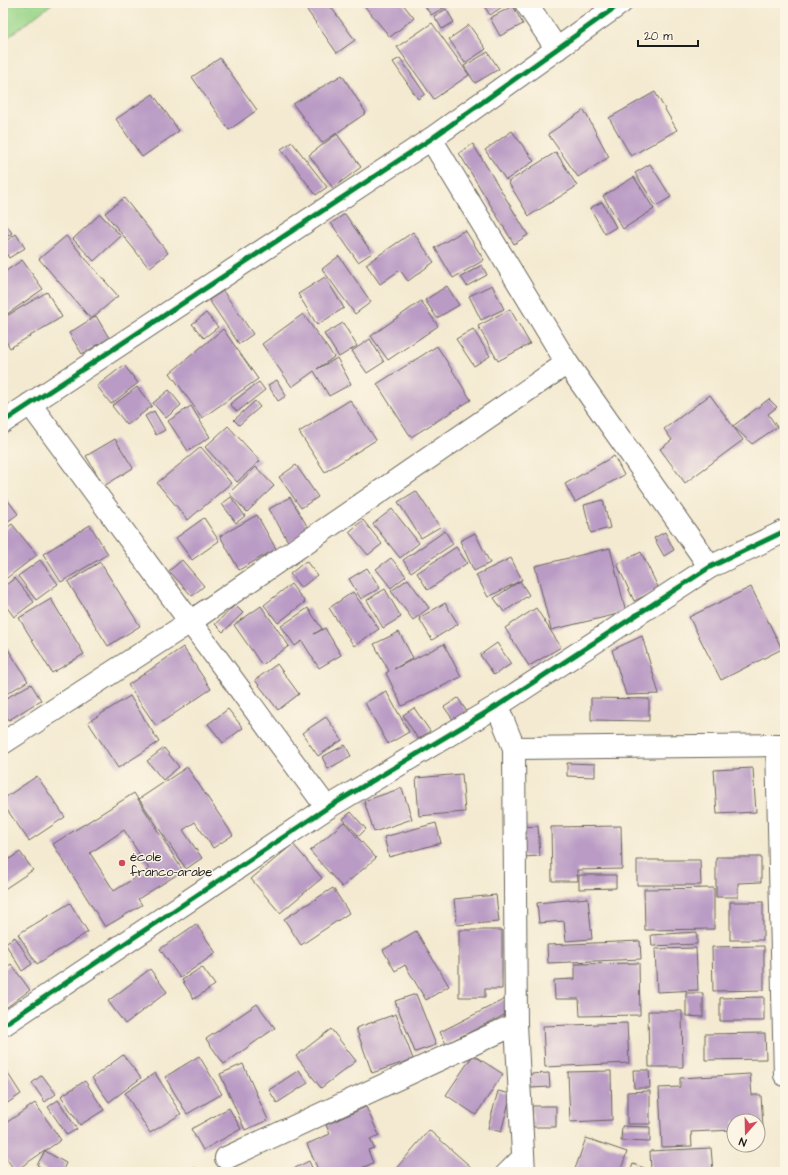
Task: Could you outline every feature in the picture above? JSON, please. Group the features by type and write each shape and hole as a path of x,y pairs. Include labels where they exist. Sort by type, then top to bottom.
{"street":[{"path":"526,3 557,49"},
{"path":"3,422 430,139 621,3"},
{"path":"430,139 567,363 710,567"},
{"path":"3,743 190,622 567,363"},
{"path":"30,404 327,808"},
{"path":"3,1025 327,808 497,706 710,567 785,531"},
{"path":"497,706 514,748 516,1024 523,1162"},
{"path":"514,748 781,745 785,1075"},
{"path":"226,1158 516,1024"}],"lane":[{"path":"501,1172 523,1162"}],"green space":[{"path":"3,3 53,3 3,41"}],"building":[{"path":"302,3 328,3 355,40 337,53"},
{"path":"362,3 402,3 414,18 390,37"},
{"path":"423,3 452,3 431,15"},
{"path":"482,3 508,3 490,15"},
{"path":"513,6 523,24 500,36 490,18"},
{"path":"446,9 454,22 442,29 434,16"},
{"path":"432,23 469,75 434,99 397,47"},
{"path":"469,25 486,49 465,63 449,39"},
{"path":"488,52 499,69 475,83 464,66"},
{"path":"220,58 257,110 229,130 192,77"},
{"path":"400,58 425,94 418,99 393,62"},
{"path":"342,75 366,113 322,143 293,104"},
{"path":"655,92 677,130 631,156 609,118"},
{"path":"153,94 179,131 142,157 116,119"},
{"path":"584,110 609,157 578,177 548,134"},
{"path":"512,131 534,161 506,180 485,150"},
{"path":"337,134 361,167 333,188 309,155"},
{"path":"292,142 327,187 316,195 281,149"},
{"path":"473,144 528,235 514,244 459,153"},
{"path":"556,152 577,186 529,216 508,182"},
{"path":"650,164 671,197 656,206 635,173"},
{"path":"634,177 654,209 623,229 603,196"},
{"path":"124,198 168,253 149,268 105,213"},
{"path":"602,202 616,227 605,234 590,208"},
{"path":"100,214 121,236 94,261 73,239"},
{"path":"345,214 372,253 358,262 331,223"},
{"path":"7,226 12,233 3,240 3,229"},
{"path":"465,230 484,260 453,278 435,248"},
{"path":"413,232 434,262 408,281 400,270 380,284 366,264"},
{"path":"16,234 25,248 9,258 3,248 3,243"},
{"path":"66,236 118,296 91,319 39,259"},
{"path":"339,256 371,302 355,314 322,269"},
{"path":"22,260 43,289 3,317 3,273"},
{"path":"482,265 487,275 467,286 461,277"},
{"path":"325,277 344,308 317,325 298,294"},
{"path":"492,285 504,309 481,320 469,296"},
{"path":"447,286 459,305 437,318 425,300"},
{"path":"223,291 253,334 239,344 209,300"},
{"path":"47,292 62,317 10,348 3,336 3,318"},
{"path":"421,301 438,326 388,360 371,336"},
{"path":"510,309 530,344 498,361 478,326"},
{"path":"206,313 218,327 204,338 192,324"},
{"path":"303,314 334,357 317,369 337,358 351,384 329,396 314,371 292,387 262,344"},
{"path":"96,316 109,338 82,354 69,333"},
{"path":"343,323 357,346 339,357 324,334"},
{"path":"223,329 258,379 202,418 170,373"},
{"path":"473,329 490,356 474,366 456,339"},
{"path":"370,339 384,362 367,373 352,351"},
{"path":"437,346 471,400 411,437 377,384"},
{"path":"124,365 138,383 111,404 97,386"},
{"path":"277,380 286,396 278,401 268,385"},
{"path":"259,382 265,390 237,412 230,404"},
{"path":"137,387 152,406 127,425 112,406"},
{"path":"169,390 181,405 166,418 153,403"},
{"path":"710,395 743,440 685,483 660,449 672,440 664,429"},
{"path":"769,399 777,407 768,414 777,427 752,444 733,426"},
{"path":"350,400 376,440 325,472 299,432"},
{"path":"255,401 260,407 239,425 234,420"},
{"path":"191,406 210,437 188,451 168,421"},
{"path":"154,411 165,430 156,435 145,416"},
{"path":"228,426 260,461 237,482 205,447"},
{"path":"115,439 133,468 104,486 86,456"},
{"path":"201,447 231,483 188,520 157,483"},
{"path":"614,456 624,475 575,502 565,484"},
{"path":"296,465 318,497 301,508 279,477"},
{"path":"256,467 274,486 247,512 229,493"},
{"path":"416,491 440,527 421,538 398,502"},
{"path":"3,494 18,514 3,525"},
{"path":"231,497 245,516 236,523 222,504"},
{"path":"290,497 310,531 289,543 269,509"},
{"path":"603,500 610,528 591,533 584,505"},
{"path":"392,509 419,543 400,558 373,524"},
{"path":"257,515 276,549 239,570 220,536"},
{"path":"204,518 219,541 192,560 176,538"},
{"path":"363,520 382,544 368,555 349,532"},
{"path":"12,524 37,555 3,581 3,531"},
{"path":"90,525 108,554 61,582 43,554"},
{"path":"445,531 453,544 411,572 403,560"},
{"path":"665,532 674,550 664,556 654,538"},
{"path":"475,533 490,563 474,571 460,541"},
{"path":"456,547 467,563 428,590 417,573"},
{"path":"610,548 626,612 551,630 535,566"},
{"path":"641,552 659,589 634,601 617,564"},
{"path":"391,558 406,576 391,588 376,569"},
{"path":"511,558 522,580 488,597 476,575"},
{"path":"40,560 58,584 36,600 18,576"},
{"path":"182,560 204,586 192,596 169,571"},
{"path":"306,561 317,575 301,588 290,574"},
{"path":"100,562 140,626 108,646 68,582"},
{"path":"367,568 380,588 361,599 349,579"},
{"path":"15,578 34,602 14,617 3,602 3,587"},
{"path":"408,579 429,608 413,620 391,591"},
{"path":"520,581 529,595 504,612 494,598"},
{"path":"291,584 305,602 278,623 264,605"},
{"path":"751,587 782,649 721,680 689,617"},
{"path":"385,589 401,617 383,628 367,600"},
{"path":"353,592 379,629 354,646 329,608"},
{"path":"51,599 84,654 52,673 19,618"},
{"path":"445,603 458,624 432,640 419,618"},
{"path":"235,605 243,613 223,632 215,624"},
{"path":"261,606 289,646 262,665 234,625"},
{"path":"308,608 322,629 314,634 325,628 341,655 319,668 302,641 295,646 281,626"},
{"path":"536,608 561,647 529,666 505,628"},
{"path":"399,632 413,658 394,669 444,644 461,677 402,706 386,673 389,671 374,644"},
{"path":"642,636 659,694 626,695 612,650"},
{"path":"3,641 28,681 3,696"},
{"path":"497,643 511,664 494,675 480,655"},
{"path":"183,647 211,689 156,726 128,685"},
{"path":"277,664 299,694 278,710 255,680"},
{"path":"31,684 41,700 9,720 3,710 3,700"},
{"path":"386,691 409,732 388,744 365,703"},
{"path":"130,696 159,742 118,768 88,722"},
{"path":"458,698 467,712 454,721 444,707"},
{"path":"591,698 649,699 649,721 591,720"},
{"path":"414,708 430,731 418,739 403,715"},
{"path":"228,709 243,728 223,743 208,724"},
{"path":"326,717 342,740 318,756 302,733"},
{"path":"345,745 351,756 328,769 322,757"},
{"path":"164,748 179,767 163,780 147,761"},
{"path":"567,763 595,764 595,777 567,776"},
{"path":"187,767 233,835 213,848 195,822 183,830 202,858 186,869 139,799"},
{"path":"753,768 756,812 717,814 714,770"},
{"path":"462,774 465,812 419,816 416,778"},
{"path":"37,776 65,817 29,841 3,804 3,799"},
{"path":"402,788 412,819 374,832 364,801"},
{"path":"134,793 183,871 138,899 142,905 105,927 53,844","holes":["124,830 149,869 114,891 90,853"]},
{"path":"351,812 366,829 359,836 343,819"},
{"path":"344,822 376,858 342,887 310,851"},
{"path":"436,823 441,843 389,857 384,837"},
{"path":"538,826 540,856 523,857 521,827"},
{"path":"621,826 622,869 577,870 578,881 552,881 551,827"},
{"path":"293,844 322,878 280,913 251,879"},
{"path":"20,852 33,870 3,890 3,863"},
{"path":"716,857 761,857 761,882 738,883 738,897 716,897"},
{"path":"637,860 700,860 701,885 637,885"},
{"path":"579,875 616,875 616,888 579,889"},
{"path":"333,888 349,913 301,945 284,919"},
{"path":"714,888 714,929 645,930 644,889"},
{"path":"496,895 499,922 457,925 454,899"},
{"path":"588,898 592,939 566,941 564,921 539,923 537,903"},
{"path":"730,902 763,902 763,940 730,940"},
{"path":"70,903 88,932 37,964 18,934"},
{"path":"196,924 216,953 180,978 160,949"},
{"path":"459,930 502,930 502,989 485,989 485,997 459,997"},
{"path":"416,931 449,986 426,1000 405,965 395,971 383,950"},
{"path":"697,932 697,944 652,946 651,935"},
{"path":"15,937 32,964 22,971 5,943"},
{"path":"640,941 641,959 548,963 547,945"},
{"path":"764,946 764,990 713,991 712,947"},
{"path":"696,948 698,990 657,992 655,949"},
{"path":"639,963 640,1015 580,1016 579,999 555,999 554,980 575,979 575,964"},
{"path":"11,964 30,990 3,1010 3,970"},
{"path":"202,967 215,985 194,999 182,980"},
{"path":"150,969 167,992 125,1024 108,1001"},
{"path":"686,993 703,993 703,1017 686,1016"},
{"path":"416,994 436,1045 415,1052 395,1001"},
{"path":"764,997 764,1021 720,1021 720,998"},
{"path":"505,999 512,1011 446,1044 440,1032"},
{"path":"257,1004 275,1028 224,1064 206,1039"},
{"path":"648,1011 682,1011 683,1067 649,1067"},
{"path":"396,1014 413,1059 372,1073 356,1028"},
{"path":"627,1023 629,1063 545,1067 543,1026"},
{"path":"331,1029 356,1061 321,1088 296,1056"},
{"path":"765,1033 766,1059 705,1060 705,1034"},
{"path":"123,1055 141,1078 109,1102 92,1078"},
{"path":"473,1055 503,1074 476,1115 446,1095"},
{"path":"199,1056 222,1094 187,1114 165,1077"},
{"path":"243,1064 268,1120 245,1130 220,1074"},
{"path":"3,1066 21,1094 3,1106"},
{"path":"299,1070 308,1083 277,1103 269,1090"},
{"path":"633,1070 649,1070 650,1088 634,1088"},
{"path":"611,1071 612,1120 570,1122 568,1072"},
{"path":"155,1073 181,1114 150,1133 125,1093"},
{"path":"549,1073 550,1087 531,1088 530,1074"},
{"path":"750,1074 752,1095 761,1095 762,1113 726,1113 726,1130 691,1132 692,1146 662,1147 659,1088 680,1087 680,1078"},
{"path":"42,1075 56,1094 45,1102 32,1083"},
{"path":"85,1081 104,1110 80,1125 61,1096"},
{"path":"498,1091 511,1094 501,1132 488,1128"},
{"path":"650,1091 650,1124 627,1124 627,1092"},
{"path":"58,1100 77,1129 67,1135 48,1107"},
{"path":"35,1103 61,1140 15,1171 3,1153 3,1125"},
{"path":"532,1106 556,1106 556,1127 533,1127"},
{"path":"366,1107 379,1135 370,1139 374,1148 368,1150 373,1163 353,1172 319,1172 307,1144 330,1134 326,1125"},
{"path":"229,1108 241,1129 203,1150 191,1129"},
{"path":"622,1126 650,1127 650,1142 621,1141"},
{"path":"429,1130 471,1167 467,1172 393,1172"},
{"path":"586,1138 627,1152 620,1172 574,1172"},
{"path":"711,1148 713,1172 651,1172 650,1151"},
{"path":"45,1151 66,1163 62,1172 50,1172 37,1165"},
{"path":"309,1161 314,1172 287,1172"},
{"path":"633,1164 650,1170 649,1172 630,1172"},
{"path":"196,1168 196,1172 171,1172 171,1171"}],"cycle path":[{"path":"3,422 431,139 621,3"},
{"path":"3,1025 327,808 497,706 710,567 785,531"}],"place":[{"name":"école franco-arabe","path":"122,863"}]}
